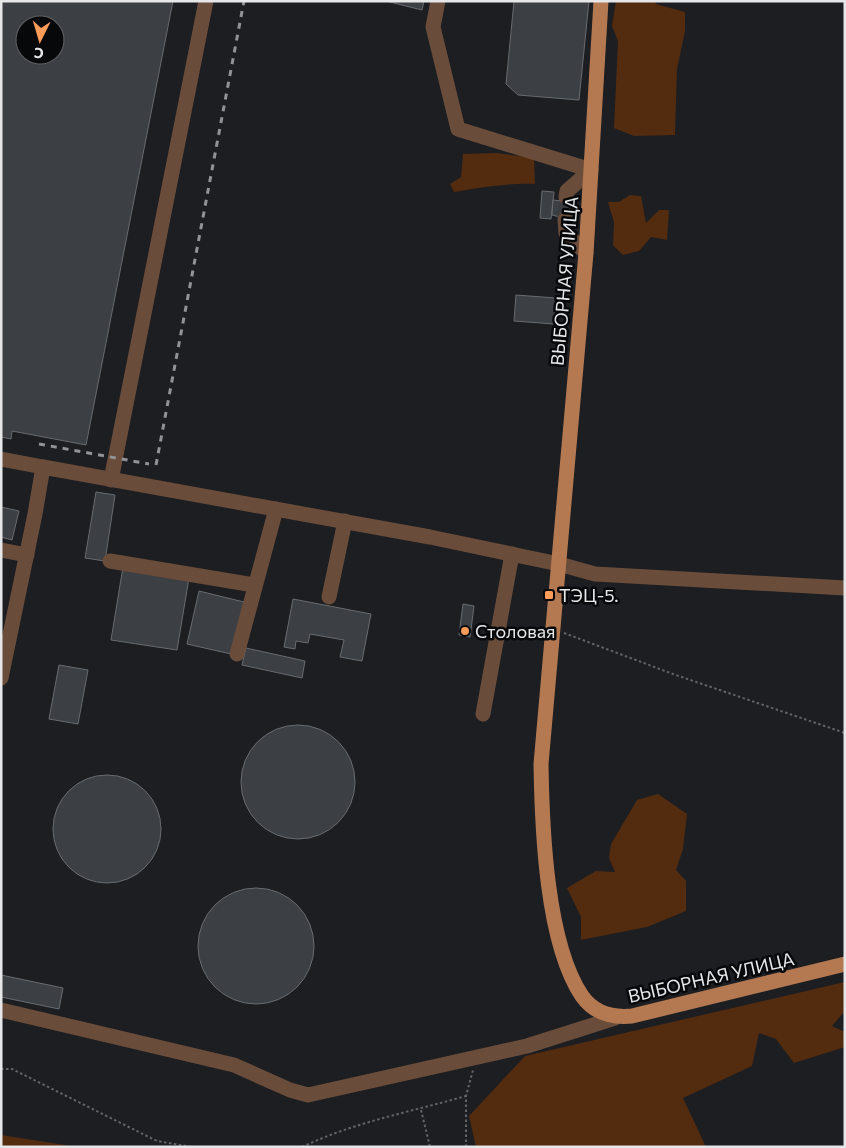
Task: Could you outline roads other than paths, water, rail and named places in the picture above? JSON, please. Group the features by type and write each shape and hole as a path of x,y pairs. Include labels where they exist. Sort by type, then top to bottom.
{"main road":[{"name":"ВЫБОРНАЯ УЛИЦА","path":"601,1 586,252 541,764 542,809 550,897 570,974 582,997 592,1006 615,1018 632,1016 845,964"}],"street":[{"path":"112,480 206,1"},
{"path":"438,1 433,27 458,129 591,170"},
{"path":"566,197 567,191 591,170"},
{"path":"565,220 566,233 586,252"},
{"path":"1,459 345,521 512,554 595,574 845,588"},
{"path":"1,678 43,467"},
{"path":"237,654 254,585 276,509"},
{"path":"329,597 345,521"},
{"path":"1,550 26,555"},
{"path":"483,714 512,554"},
{"path":"110,561 254,585"},
{"path":"1,1010 234,1065 290,1090 308,1095 527,1046 615,1018"}],"tunnel":[{"path":"565,220 566,197"}],"railway":[{"path":"156,465 244,1"},
{"path":"39,444 149,464"}],"place":[{"name":"ТЭЦ-5.","path":"549,595"},
{"name":"Столовая","path":"465,631"}]}
